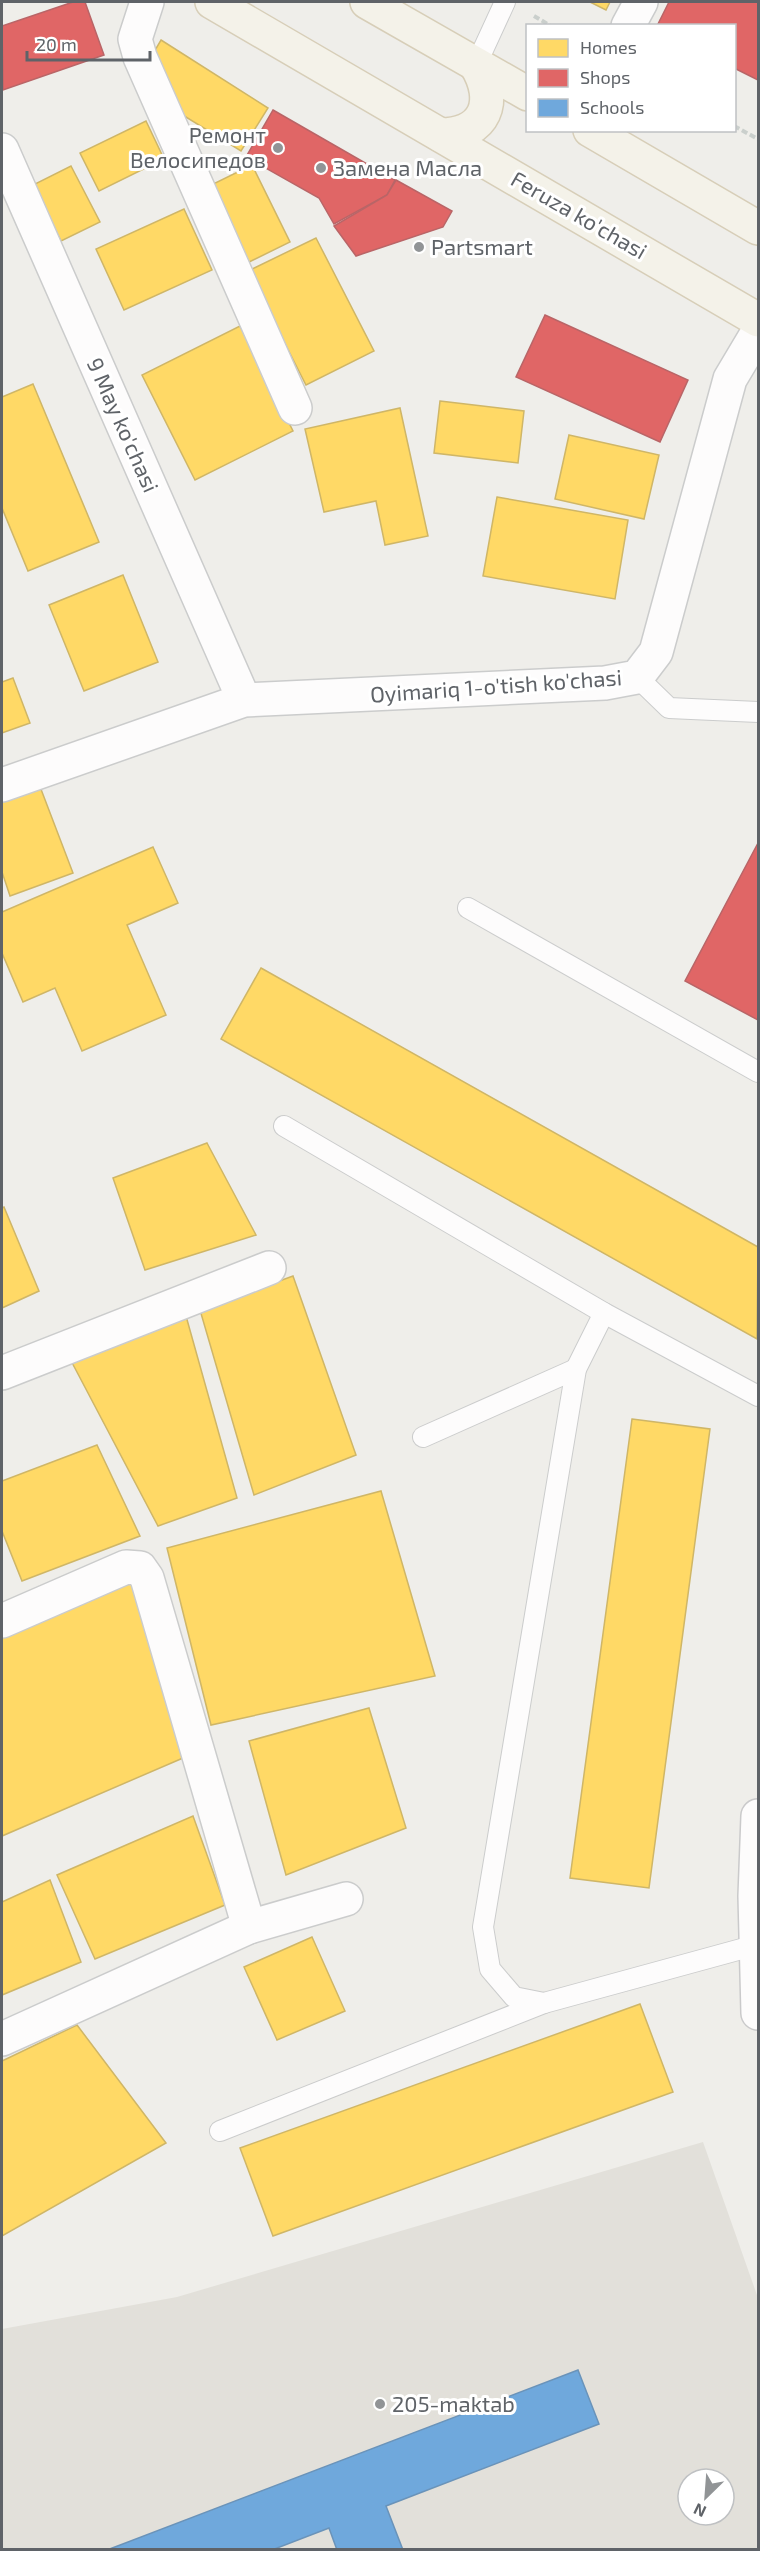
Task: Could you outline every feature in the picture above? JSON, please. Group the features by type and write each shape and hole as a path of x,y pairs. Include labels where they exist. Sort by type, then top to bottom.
{"main road":[{"name":"Feruza ko'chasi","path":"212,2 759,320"},
{"path":"367,2 526,93"},
{"path":"441,135 455,135 467,130 478,123 485,113 488,100 487,88 476,65"},
{"path":"593,132 759,228"}],"street":[{"path":"147,2 135,39 140,57 295,408"},
{"path":"629,24 641,2"},
{"name":"9 May ko'chasi","path":"2,150 244,700"},
{"name":"Oyimariq 1-o'tish ko'chasi","path":"2,785 244,700 605,683 637,677 656,652 730,379 759,332"},
{"path":"2,1373 269,1268"},
{"path":"2,1621 126,1567 140,1568 147,1578 249,1927"},
{"path":"759,1816 756,1945 759,2013"},
{"path":"2,2039 249,1927 345,1899"}],"lane":[{"path":"476,65 505,2"},
{"path":"637,677 669,708 759,712"},
{"path":"468,908 759,1072"},
{"path":"284,1126 604,1313 759,1396"},
{"path":"544,2003 514,1997 490,1969 483,1927 576,1369 604,1313"},
{"path":"423,1437 576,1369"},
{"path":"220,2131 544,2003 756,1945"}],"path":[{"path":"736,127 759,139"}],"shaded area":[{"name":"205-maktab","path":"703,2142 758,2298 758,2549 2,2550 2,2329 177,2297"}],"building: Homes":[{"path":"590,2 610,2 606,10"},
{"path":"161,40 268,108 241,151 168,106 151,57"},
{"path":"146,121 164,159 99,191 80,153"},
{"path":"252,165 290,242 245,264 207,187"},
{"path":"71,166 100,222 61,241 33,185"},
{"path":"184,209 212,270 124,310 96,249"},
{"path":"316,238 374,351 306,385 248,271"},
{"path":"240,326 293,431 195,480 142,375"},
{"path":"33,384 99,542 28,571 2,508 2,397"},
{"path":"440,401 524,411 518,463 434,453"},
{"path":"400,408 428,536 385,545 376,501 324,512 305,429"},
{"path":"569,435 659,455 644,519 555,499"},
{"path":"497,497 628,520 615,599 483,576"},
{"path":"123,575 158,662 84,691 49,605"},
{"path":"13,678 30,723 2,733 2,682"},
{"path":"39,784 73,873 10,896 2,872 2,798"},
{"path":"153,847 178,903 127,925 166,1015 82,1051 55,988 23,1002 2,953 2,912"},
{"path":"261,968 758,1247 757,1339 221,1039"},
{"path":"207,1143 256,1235 145,1270 113,1178"},
{"path":"4,1207 39,1291 2,1308 2,1208"},
{"path":"293,1276 356,1455 254,1495 200,1310"},
{"path":"186,1316 237,1498 158,1526 68,1355"},
{"path":"632,1419 710,1429 649,1888 570,1878"},
{"path":"97,1445 140,1536 22,1581 2,1531 2,1481"},
{"path":"381,1491 435,1676 211,1725 167,1548"},
{"path":"133,1577 183,1758 2,1836 2,1635"},
{"path":"369,1708 406,1828 286,1875 249,1741"},
{"path":"193,1816 225,1905 95,1959 57,1875"},
{"path":"50,1880 81,1962 2,1995 2,1902"},
{"path":"312,1937 345,2011 277,2040 244,1967"},
{"path":"640,2004 673,2092 273,2236 240,2148"},
{"path":"77,2025 166,2143 2,2236 2,2061"}],"building: Shops":[{"path":"73,2 85,2 104,55 3,90 2,26"},
{"path":"669,2 758,2 758,80 736,69 736,24 658,24"},
{"name":"Замена Масла","path":"273,110 395,180 387,195 334,224 319,198 246,157"},
{"name":"Замена Масла","path":"396,180 452,211 443,227 356,256 334,226 387,195"},
{"path":"545,315 688,380 660,442 516,377"},
{"path":"758,843 758,1020 685,981"}],"building: Schools":[{"path":"578,2370 599,2424 386,2506 403,2550 337,2550 329,2528 272,2550 107,2550"}],"place":[{"name":"Ремонт Велосипедов","path":"278,148"},
{"name":"Замена Масла","path":"321,168"},
{"name":"Partsmart","path":"419,247"},
{"name":"205-maktab","path":"380,2404"}]}
